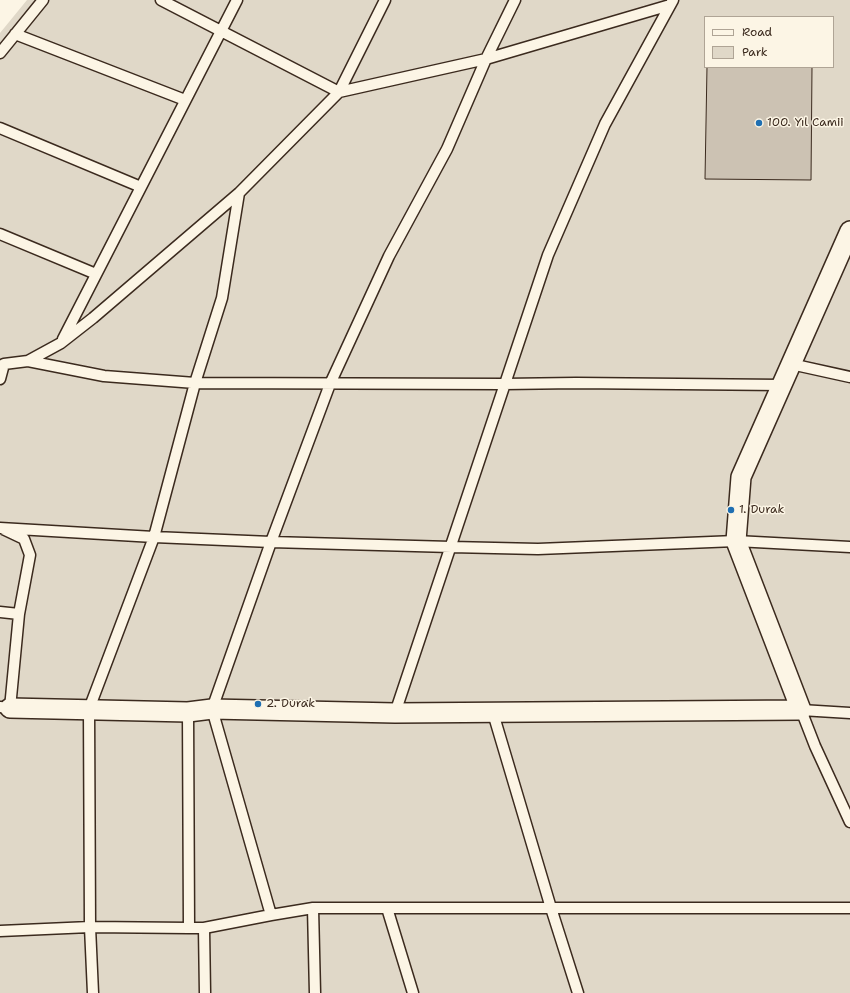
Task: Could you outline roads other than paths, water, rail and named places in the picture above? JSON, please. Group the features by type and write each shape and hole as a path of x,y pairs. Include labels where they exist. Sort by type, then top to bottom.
{"street":[{"path":"5,708 188,712 212,710 395,713 801,710 736,541 741,477 850,231"}],"lane":[{"path":"0,53 43,0"},
{"path":"161,0 339,92 486,59 671,2"},
{"path":"61,342 237,0"},
{"path":"28,362 61,342 93,318 239,193 339,92 385,0"},
{"path":"271,915 212,710 271,542 330,384 389,256 446,149 486,59 515,0"},
{"path":"395,713 548,255 605,124 671,2"},
{"path":"15,34 185,100"},
{"path":"0,128 141,186"},
{"path":"93,993 90,927 89,709 154,537 195,383 222,298 239,193"},
{"path":"0,234 96,274"},
{"path":"0,379 2,365 28,362 104,376 195,383 576,383 782,385"},
{"path":"791,364 850,377"},
{"path":"0,528 271,542 538,549 736,541 850,546"},
{"path":"0,528 24,539 30,555 19,614 5,708"},
{"path":"0,612 19,614"},
{"path":"850,713 801,710 815,746 850,822"},
{"path":"188,712 189,928"},
{"path":"493,713 578,993"},
{"path":"0,931 90,927 204,928 313,908 850,908"},
{"path":"313,908 315,993"},
{"path":"387,908 413,993"},
{"path":"204,928 205,993"}],"place":[{"name":"100. Yıl Camii","path":"759,123"},
{"name":"1. Durak","path":"731,510"},
{"name":"2. Durak","path":"258,704"}]}
